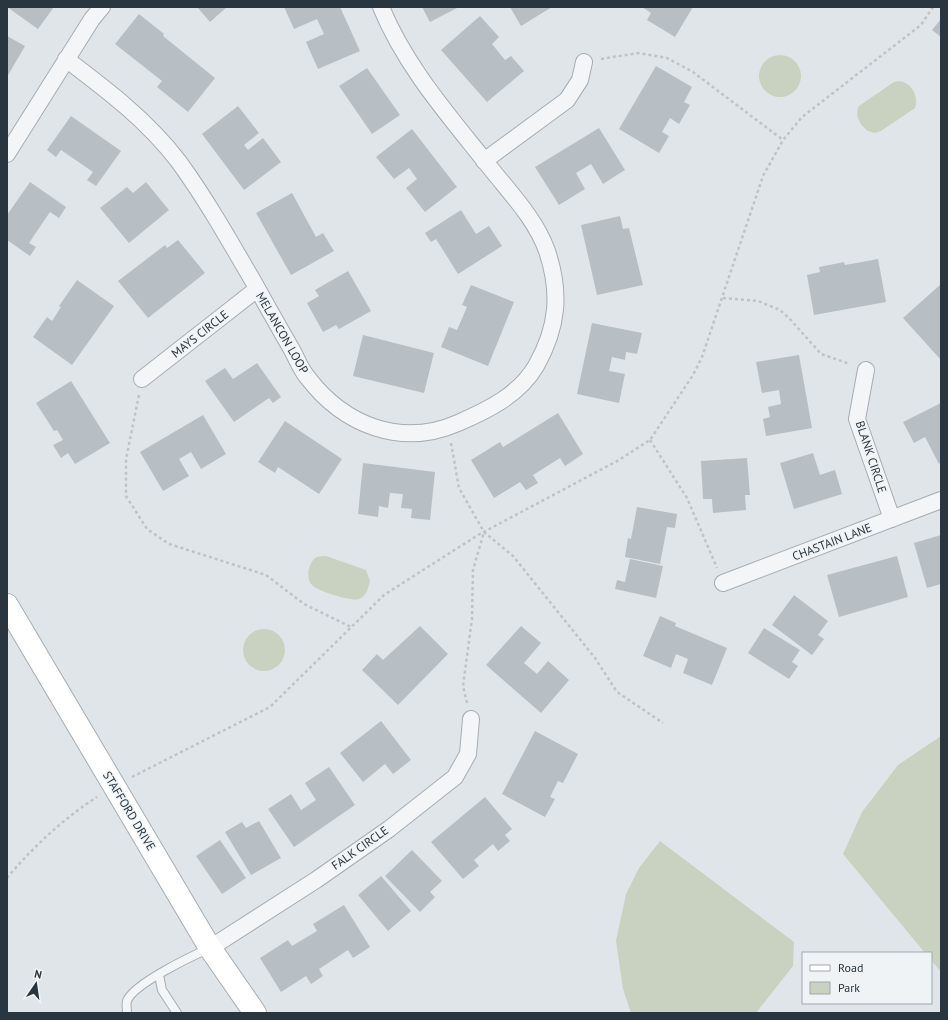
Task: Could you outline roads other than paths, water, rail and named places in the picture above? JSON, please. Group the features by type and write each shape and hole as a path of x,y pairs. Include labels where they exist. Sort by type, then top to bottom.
{"street":[{"path":"7,154 66,59 92,19 102,7"},
{"name":"MELANCON LOOP","path":"66,59 122,101 177,160 204,199 307,378 337,409 368,426 398,433 426,433 450,427 482,412 508,397 530,376 547,347 555,315 556,280 546,248 530,218 426,88 405,53 381,7"},
{"path":"484,161 567,100 580,80 584,62"},
{"name":"MAYS CIRCLE","path":"142,379 257,289"},
{"name":"BLANK CIRCLE","path":"866,370 857,419 892,519"},
{"name":"CHASTAIN LANE","path":"723,583 941,500"},
{"name":"STAFFORD DRIVE","path":"7,605 210,948 255,1013"},
{"name":"FALK CIRCLE","path":"210,948 316,880 388,829 455,778 468,754 471,719"}],"lane":[{"path":"127,1013 126,1001 135,990 186,958 210,948"},
{"path":"159,975 162,990 177,1013"}]}
